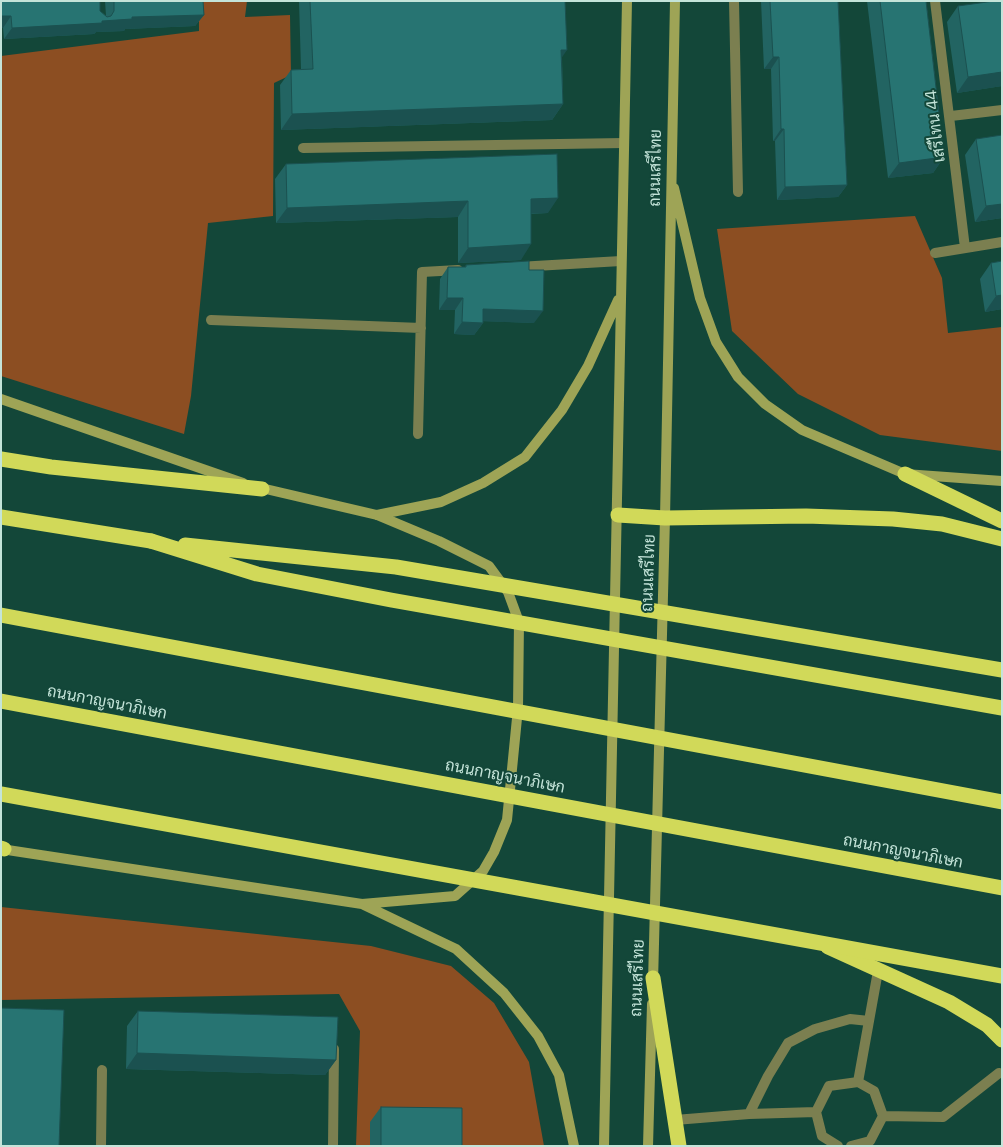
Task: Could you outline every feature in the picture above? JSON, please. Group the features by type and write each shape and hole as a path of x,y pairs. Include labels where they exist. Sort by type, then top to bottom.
{"highway":[{"path":"1,459 60,468 262,489"},
{"path":"905,474 1002,521"},
{"path":"618,515 665,518 806,516 893,519 942,524 1002,539"},
{"path":"1,517 151,541 396,567 1002,670"},
{"path":"151,541 267,576 391,600 1002,708"},
{"path":"1,615 1002,802"},
{"name":"ถนนกาญจนาภิเษก","path":"1,701 1002,888"},
{"path":"1,794 1002,976"},
{"path":"815,941 950,1002 986,1025 1002,1040"},
{"path":"653,978 679,1146"}],"main road":[{"name":"ถนนเสรีไทย","path":"604,1146 627,1"},
{"name":"ถนนเสรีไทย","path":"648,1146 665,518 675,1"},
{"path":"671,172 700,298 716,342 738,377 765,404 802,430 905,474 1002,482"},
{"path":"377,515 441,502 483,483 526,457 562,410 588,366 620,295"},
{"path":"1,399 262,489 377,515 439,541 488,566 508,592 519,622 518,708 507,820 494,852 483,870 455,896 362,904 2,849"},
{"path":"362,904 456,949 504,993 538,1036 559,1076 574,1146"}],"street":[{"path":"734,1 738,192"},
{"name":"เสรีไทน 44","path":"936,1 965,248"},
{"path":"951,116 1002,110"},
{"path":"303,148 624,143"},
{"path":"935,253 1002,242"},
{"path":"512,267 621,261"},
{"path":"418,434 422,272 472,269"},
{"path":"211,320 421,328"},
{"path":"858,1082 878,971"},
{"path":"750,1114 768,1076 788,1043 815,1029 850,1019 869,1021"},
{"path":"333,1146 334,1040"},
{"path":"101,1146 102,1070"},
{"path":"883,1116 943,1117 999,1073"},
{"path":"838,1146 822,1136 816,1112 829,1086 858,1082 874,1091 883,1116 870,1141 852,1146"},
{"path":"675,1120 750,1114 816,1112"}],"shaded area":[{"path":"199,1 247,1 245,17 290,15 291,75 274,83 273,216 208,223 191,396 184,434 1,376 1,56 199,31"},
{"path":"915,216 942,278 948,333 1002,327 1002,451 880,435 798,394 732,331 717,229"},
{"path":"1,907 371,946 451,966 494,1003 529,1062 544,1146 356,1146 360,1031 339,994 1,1000"}],"building":[{"path":"1,1 100,1 100,11 107,17 111,16 114,11 114,1 203,1 204,15 132,17 132,19 102,21 102,23 12,28 11,16 1,16"},
{"path":"310,1 565,1 567,50 561,50 563,104 292,114 291,70 313,69"},
{"path":"770,1 838,1 847,185 785,187 784,129 781,129 779,57 773,57"},
{"path":"880,1 926,1 944,157 899,163"},
{"path":"1002,1 1002,72 968,77 958,6"},
{"path":"1002,135 1002,204 986,206 976,139"},
{"path":"557,154 558,198 531,199 531,244 468,248 468,201 287,208 286,164"},
{"path":"529,261 529,270 544,270 543,311 483,309 483,323 462,322 463,298 447,298 448,267"},
{"path":"1002,261 1002,295 996,296 991,263"},
{"path":"1,1008 64,1010 59,1146 1,1146"},
{"path":"138,1011 338,1017 336,1060 137,1053"},
{"path":"381,1107 462,1108 462,1146 381,1146"}]}
